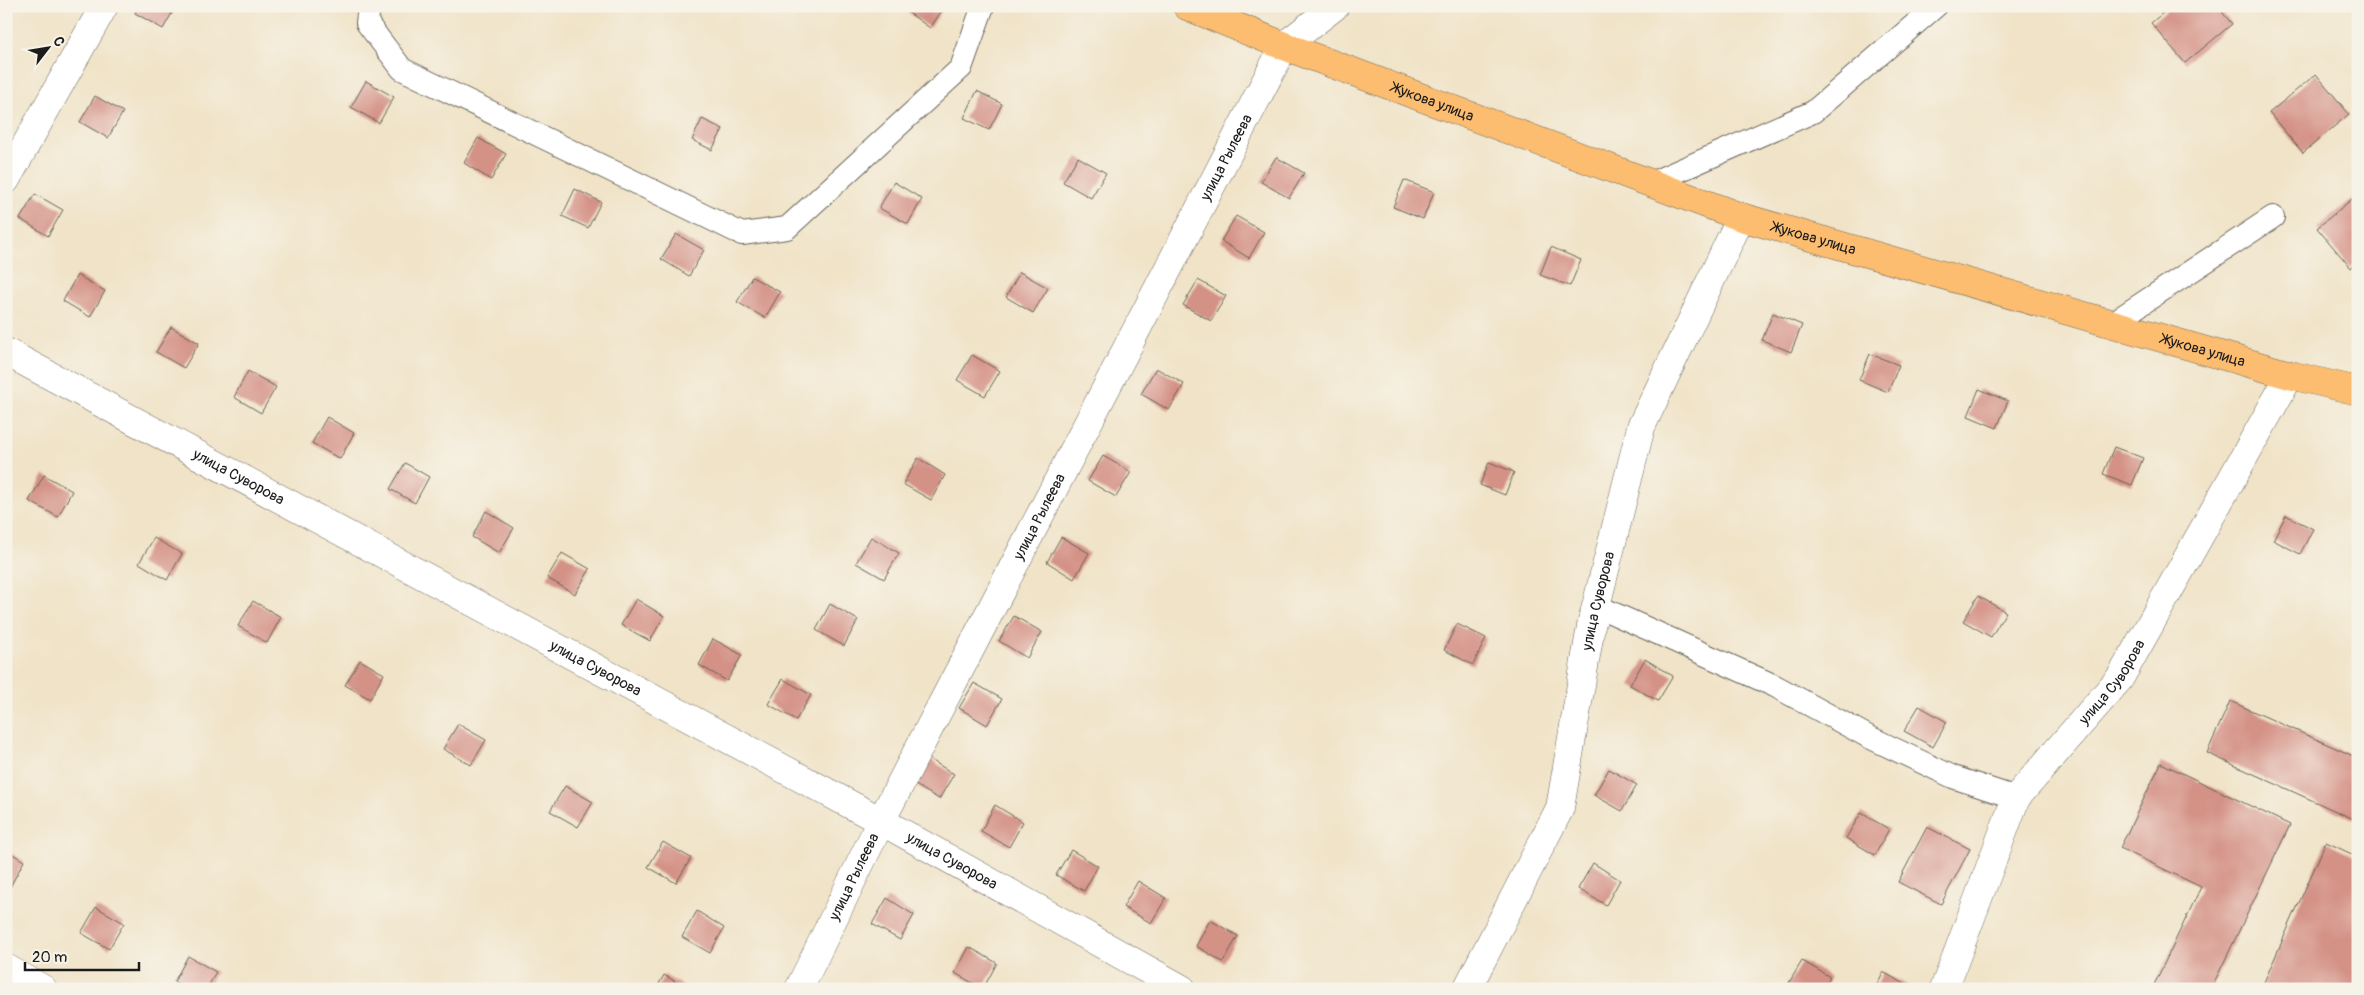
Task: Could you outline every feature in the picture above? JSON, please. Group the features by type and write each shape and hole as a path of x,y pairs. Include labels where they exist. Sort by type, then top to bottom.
{"main road":[{"name":"Жукова улица","path":"1186,6 1284,46 1741,217 2290,375 2358,391"}],"street":[{"path":"6,180 104,6"},
{"path":"1284,46 1335,6"},
{"name":"улица Рылеева","path":"799,989 881,821 1284,46"},
{"name":"улица Суворова","path":"1467,989 1560,808 1597,606 1641,427 1741,217"},
{"name":"улица Суворова","path":"6,352 881,821 1182,989"},
{"name":"улица Суворова","path":"1944,989 2016,798 2120,678 2290,375"},
{"path":"6,968 43,989"}],"lane":[{"path":"369,6 367,23 402,69 742,234 787,228 961,68 983,6"},
{"path":"1651,183 1813,112 1936,6"},
{"path":"2110,324 2273,216"},
{"path":"1597,606 1775,686 1869,736 1953,777 2016,798"}],"building":[{"path":"139,6 176,6 163,29 135,13"},
{"path":"903,6 945,6 930,28 902,8"},
{"path":"2171,6 2217,6 2232,24 2185,63 2151,23"},
{"path":"2316,74 2349,114 2303,153 2269,113"},
{"path":"366,81 394,97 379,123 351,107"},
{"path":"977,91 1002,104 989,130 964,118"},
{"path":"95,96 123,112 108,138 80,122"},
{"path":"702,119 723,129 712,150 692,140"},
{"path":"478,138 506,154 491,180 464,163"},
{"path":"1078,157 1106,173 1091,198 1063,182"},
{"path":"1276,157 1304,173 1289,198 1261,182"},
{"path":"1404,180 1434,192 1423,219 1393,207"},
{"path":"894,182 922,199 908,224 879,208"},
{"path":"575,189 601,202 588,228 562,216"},
{"path":"35,194 63,210 48,236 20,219"},
{"path":"2358,194 2358,262 2351,268 2317,228"},
{"path":"1236,216 1264,232 1249,258 1221,241"},
{"path":"676,234 704,250 689,276 661,259"},
{"path":"1551,247 1581,260 1570,286 1540,275"},
{"path":"1020,272 1048,288 1033,313 1006,297"},
{"path":"77,275 105,291 90,317 63,301"},
{"path":"752,277 780,292 765,318 737,302"},
{"path":"1198,280 1226,296 1211,321 1183,305"},
{"path":"1773,313 1802,325 1791,352 1762,340"},
{"path":"171,327 199,343 184,368 156,352"},
{"path":"1870,354 1899,365 1888,392 1859,380"},
{"path":"972,355 1000,371 985,396 957,380"},
{"path":"1156,368 1184,384 1169,410 1141,394"},
{"path":"248,371 276,387 261,413 234,397"},
{"path":"1979,389 2008,401 1997,428 1968,416"},
{"path":"327,417 354,433 340,459 312,443"},
{"path":"2114,447 2143,458 2132,485 2103,474"},
{"path":"1103,456 1131,472 1116,497 1088,481"},
{"path":"918,458 945,475 931,500 903,484"},
{"path":"1489,462 1514,472 1505,495 1480,485"},
{"path":"405,463 429,477 415,503 390,489"},
{"path":"44,475 72,491 58,517 29,501"},
{"path":"486,511 514,528 499,553 472,537"},
{"path":"2286,515 2313,529 2300,554 2273,540"},
{"path":"871,537 899,553 884,579 856,563"},
{"path":"1061,537 1089,553 1074,579 1047,562"},
{"path":"154,538 182,554 167,580 139,563"},
{"path":"562,553 590,569 575,594 547,578"},
{"path":"1978,596 2006,612 1991,637 1963,621"},
{"path":"636,599 664,616 650,641 621,625"},
{"path":"253,601 281,617 267,643 238,626"},
{"path":"830,604 858,620 844,646 816,630"},
{"path":"1014,616 1042,632 1027,658 999,641"},
{"path":"1457,624 1486,638 1473,665 1444,650"},
{"path":"713,639 742,655 727,681 699,665"},
{"path":"1645,659 1673,676 1658,701 1630,685"},
{"path":"360,660 384,674 370,699 345,685"},
{"path":"783,679 811,695 796,720 768,704"},
{"path":"974,683 1002,699 987,725 959,708"},
{"path":"2230,701 2358,758 2358,821 2207,753"},
{"path":"1919,706 1947,722 1933,747 1904,731"},
{"path":"458,724 486,740 471,765 443,749"},
{"path":"926,757 954,774 939,799 912,783"},
{"path":"2161,763 2290,825 2211,989 2152,989 2201,887 2120,848"},
{"path":"1609,769 1637,785 1622,811 1594,795"},
{"path":"565,786 593,802 578,827 550,811"},
{"path":"995,805 1023,822 1009,847 981,831"},
{"path":"1861,813 1889,829 1875,855 1846,838"},
{"path":"1927,827 1970,849 1941,904 1898,882"},
{"path":"663,842 691,858 676,883 648,867"},
{"path":"2326,842 2358,857 2357,989 2261,989"},
{"path":"6,850 24,861 10,887 6,885"},
{"path":"1071,850 1098,866 1084,891 1056,875"},
{"path":"1593,863 1620,880 1606,905 1578,889"},
{"path":"1138,881 1166,898 1151,923 1123,907"},
{"path":"887,898 914,915 900,940 872,924"},
{"path":"96,907 124,923 109,949 81,933"},
{"path":"697,911 724,928 710,953 682,937"},
{"path":"1210,920 1238,936 1223,962 1196,946"},
{"path":"969,947 997,963 983,989 955,973"},
{"path":"188,956 216,972 207,989 186,989 174,982"},
{"path":"1802,961 1830,977 1823,989 1791,989 1787,986"},
{"path":"1883,972 1914,989 1875,989"},
{"path":"664,975 688,989 656,989"}]}
